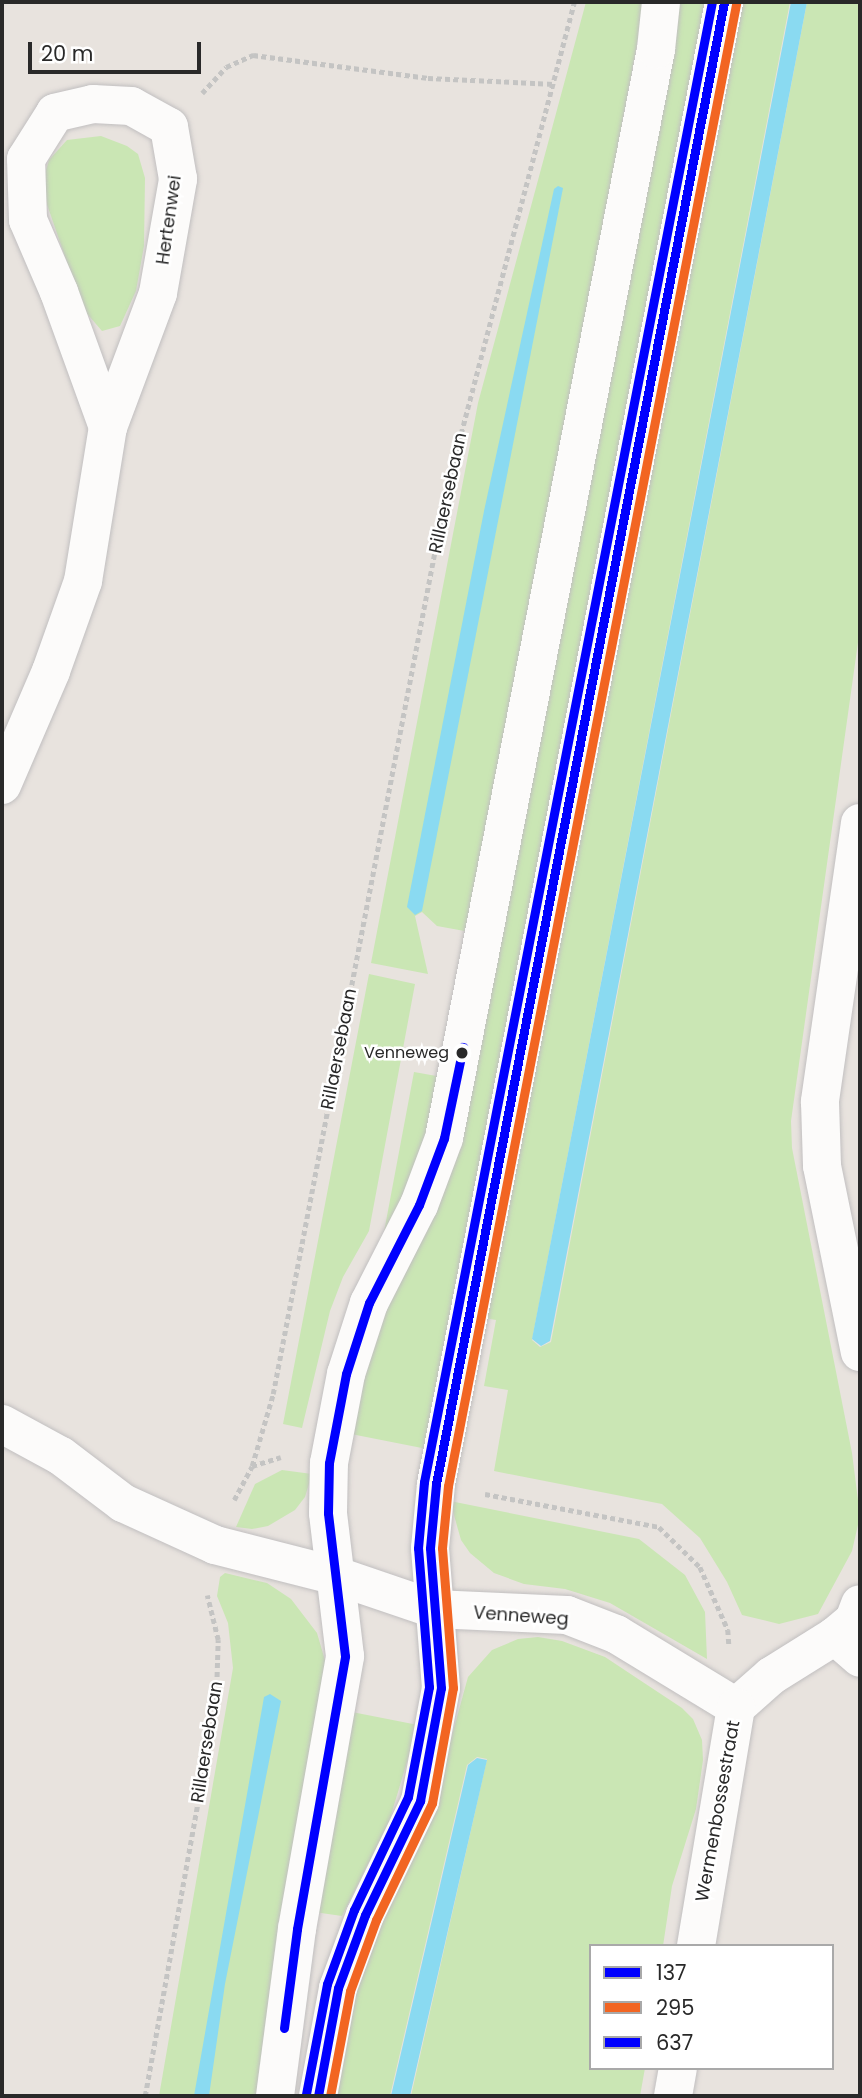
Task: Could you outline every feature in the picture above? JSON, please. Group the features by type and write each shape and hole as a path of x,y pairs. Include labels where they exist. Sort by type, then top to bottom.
{"street":[{"path":"275,2096 297,1929 345,1656 328,1513 329,1463 346,1374 369,1303 419,1205 444,1138 649,89 661,2"},
{"path":"318,2096 338,1989 365,1914 420,1801 442,1688 430,1548 436,1484 724,2"},
{"name":"Hertenwei","path":"2,785 51,671 83,580 108,427 158,293 178,180 169,127 131,106 93,104 55,113 26,159 28,220 59,292 108,427"},
{"path":"860,823 820,1102 822,1166 860,1352"},
{"name":"Venneweg","path":"2,1424 61,1456 123,1503 215,1545 337,1576 435,1609 567,1615 616,1634 736,1707"},
{"path":"736,1707 771,1676 847,1647 860,1604"},
{"name":"Wermenbossestraat","path":"696,1944 736,1707"},
{"path":"673,2096 678,2070"}],"path":[{"name":"Rillaersebaan","path":"145,2096 216,1702 218,1640 206,1603 208,1567 215,1545 252,1466 273,1394 448,483 575,2"},
{"path":"169,127 226,67 253,55 428,78 554,84"},
{"path":"252,1466 288,1455 329,1463"},
{"name":"Wermenbossestraat","path":"436,1484 659,1527 699,1567 728,1630 736,1707"}],"green space":[{"path":"586,2 645,2 470,932 437,926 422,912 415,916 428,974 371,963 478,403"},
{"path":"677,2 707,2 427,1449 351,1434 362,1382 387,1305"},
{"path":"738,2 790,2 532,1340 540,1347 551,1342 807,2 860,2 860,628 791,1121 792,1148 852,1453 860,1516 852,1551 818,1614 779,1624 742,1615 727,1582 700,1538 662,1504 494,1471 508,1390 484,1386 496,1320 484,1318"},
{"path":"101,136 127,146 138,154 145,178 144,246 136,291 120,326 102,331 83,309 41,187 49,160 67,140"},
{"path":"369,974 415,984 369,1231 343,1277 330,1311 302,1428 283,1424"},
{"path":"414,1072 442,1077 429,1132 387,1232 384,1232"},
{"path":"282,1470 312,1474 305,1497 295,1510 268,1526 252,1529 236,1527 255,1484"},
{"path":"450,1501 639,1539 685,1575 705,1612 707,1659 610,1603 565,1589 524,1584 494,1573 470,1553 461,1540"},
{"path":"225,1573 267,1583 291,1599 317,1633 327,1667 258,2096 159,2096 233,1668 228,1623 217,1596 220,1577"},
{"path":"538,1637 562,1641 605,1657 682,1708 693,1719 702,1740 703,1760 696,1809 672,1886 663,1944 589,1944 589,2070 645,2070 640,2096 411,2096 487,1759 477,1757 467,1765 390,2096 334,2096 361,1966 438,1786 468,1677 492,1650 518,1639"},
{"path":"352,1712 418,1725 389,1822 342,1916 314,1912"}],"water":[{"path":"791,2 807,2 550,1341 541,1346 532,1339"},
{"path":"558,186 563,188 422,911 415,915 407,907 484,511 554,189"},
{"path":"270,1694 281,1701 225,1984 209,2096 194,2096 264,1697"},
{"path":"477,1758 487,1760 410,2096 391,2096 468,1765"}],"transit line":[{"name":"637","path":"306,2094 327,1984 354,1910 408,1797 429,1687 418,1548 424,1482 712,2"},
{"name":"137","path":"318,2096 338,1988 365,1915 420,1801 441,1688 430,1548 436,1484 724,2"},
{"name":"295","path":"330,2096 350,1991 376,1920 432,1803 453,1688 442,1548 448,1486 736,4"},
{"name":"137","path":"284,2028 297,1929 345,1656 328,1513 329,1463 346,1374 369,1303 419,1205 444,1138 463,1047"}],"place":[{"name":"Venneweg","path":"462,1053"}]}
